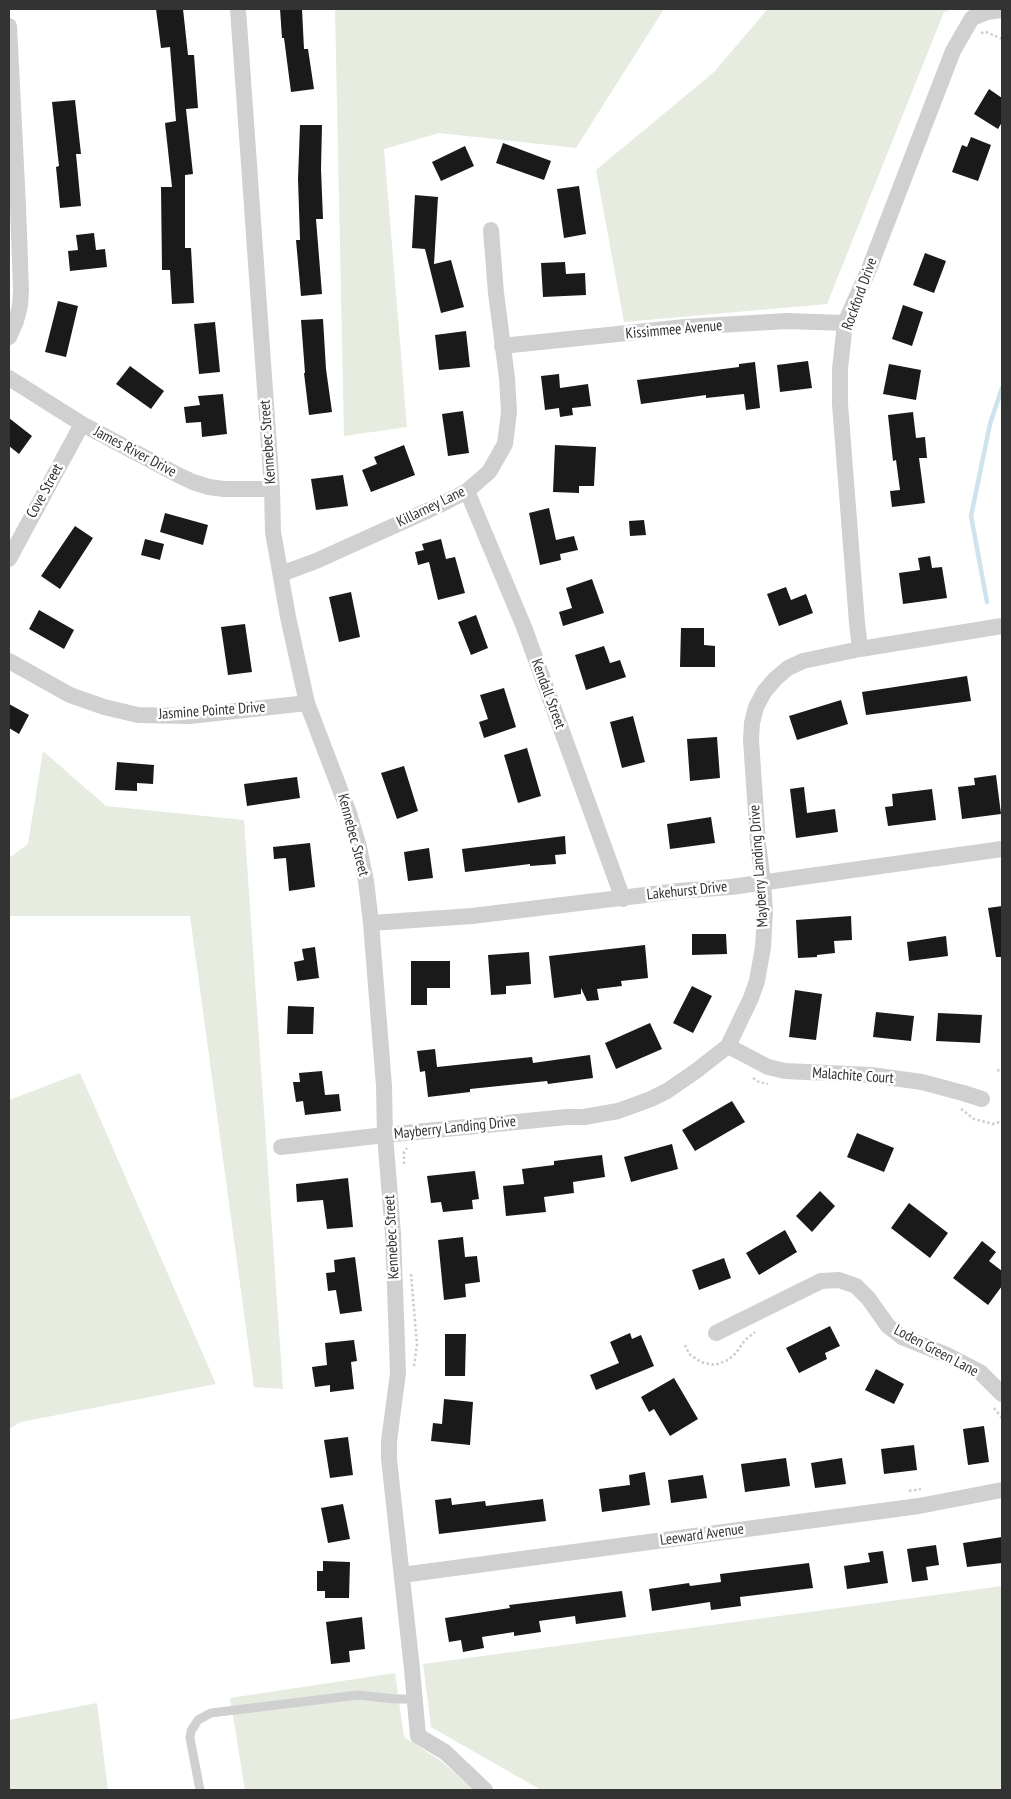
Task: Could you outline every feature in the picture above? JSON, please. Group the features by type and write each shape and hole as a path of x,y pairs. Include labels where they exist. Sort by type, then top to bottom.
{"street":[{"name":"Kennebec Street","path":"238,9 272,489 273,532 288,617 307,703 349,813 364,873 371,923 393,1234 398,1373 391,1424 389,1458 418,1736 446,1752 485,1790"},
{"name":"Rockford Drive","path":"860,649 856,623 840,404 840,369 845,323 869,269 953,50 972,18 987,12 1002,10"},
{"path":"9,26 20,290 20,306 9,337"},
{"name":"Killarney Lane","path":"281,574 316,561 467,491 489,472 505,444 509,412 491,230"},
{"name":"Kissimmee Avenue","path":"502,346 685,327 787,321 845,323"},
{"name":"James River Drive","path":"9,378 82,424 178,475 201,484 224,489 272,489"},
{"name":"Cove Street","path":"9,558 82,424"},
{"name":"Kendall Street","path":"467,491 524,627 623,899"},
{"name":"Mayberry Landing Drive","path":"281,1147 385,1135 567,1117 584,1117 618,1111 667,1092 728,1046 757,981 763,947 765,912 751,740 752,723 756,707 764,692 774,679 788,668 803,661 860,649 1002,626"},
{"name":"Jasmine Pointe Drive","path":"9,661 70,695 104,707 138,715 190,716 307,703"},
{"name":"Lakehurst Drive","path":"371,923 423,920 623,899 1002,849"},
{"name":"Malachite Court","path":"728,1046 768,1067 785,1071 871,1075 922,1082 963,1092 982,1099"},
{"name":"Loden Green Lane","path":"716,1333 821,1281 839,1280 856,1286 868,1298 888,1326 902,1337 949,1356 980,1372 997,1400"},
{"name":"Leeward Avenue","path":"402,1575 919,1506 1002,1490"}],"lane":[{"path":"200,1790 198,1771 190,1738 191,1731 198,1720 211,1713 358,1695 415,1699"}],"path":[{"path":"979,33 986,32 1002,39"},
{"path":"997,1070 1002,1071"},
{"path":"747,1073 759,1082 776,1086"},
{"path":"959,1108 974,1119 993,1124 1002,1121"},
{"path":"404,1169 404,1152 406,1148 411,1147"},
{"path":"411,1270 417,1345 414,1368"},
{"path":"685,1345 689,1354 702,1362 715,1365 728,1360 756,1330"},
{"path":"997,1400 1002,1418"},
{"path":"905,1491 924,1488"}],"shaded area":[{"path":"335,9 664,9 576,148 439,133 384,149 407,427 344,436"},
{"path":"766,9 952,9 944,12 827,304 624,322 596,170 714,72"},
{"path":"43,751 106,806 244,820 283,1389 254,1387 190,916 9,916 9,858 28,844"},
{"path":"80,1073 216,1384 21,1422 9,1429 9,1100"},
{"path":"1002,1586 1002,1790 541,1790 431,1727 423,1664"},
{"path":"395,1673 404,1737 441,1761 474,1790 245,1790 230,1698"},
{"path":"97,1703 108,1790 9,1790 9,1720"}],"building":[{"path":"156,9 183,9 188,55 194,55 198,108 186,109 193,174 185,175 185,248 191,248 194,303 172,304 170,270 162,270 161,187 172,187 165,123 176,121 170,47 161,48"},
{"path":"280,9 302,9 304,49 308,49 314,89 291,92 284,38 282,38"},
{"path":"989,89 1002,98 1002,122 998,129 974,114"},
{"path":"75,100 81,154 76,154 81,206 60,208 56,167 59,166 52,102"},
{"path":"300,125 322,125 323,219 316,219 322,294 301,296 296,240 300,240 298,179"},
{"path":"971,137 991,145 978,181 952,172 962,145 967,147"},
{"path":"503,143 551,161 544,180 496,163"},
{"path":"465,146 474,166 441,181 432,162"},
{"path":"579,186 586,234 564,238 557,189"},
{"path":"415,195 438,197 434,264 451,260 464,307 441,313 425,249 412,248"},
{"path":"94,233 96,250 105,249 107,267 70,271 68,251 78,250 76,235"},
{"path":"925,253 946,261 934,293 913,285"},
{"path":"565,262 566,274 585,273 586,295 543,297 541,263"},
{"path":"58,301 78,306 66,357 45,352"},
{"path":"903,305 923,312 912,346 892,339"},
{"path":"323,319 326,369 332,412 309,415 301,320"},
{"path":"215,322 220,372 199,374 194,324"},
{"path":"466,331 470,367 439,370 435,335"},
{"path":"808,361 812,388 780,392 777,365"},
{"path":"755,362 760,408 746,410 744,394 706,398 706,395 641,404 637,380 739,367 739,364"},
{"path":"889,364 921,370 916,400 883,394"},
{"path":"130,366 164,391 151,409 116,384"},
{"path":"559,374 560,388 588,384 591,406 572,408 573,415 560,417 559,408 545,410 541,376"},
{"path":"223,394 227,434 202,437 201,422 186,423 184,407 200,405 198,396"},
{"path":"463,411 469,453 448,456 442,414"},
{"path":"913,412 916,438 925,437 927,458 919,458 925,503 892,507 890,491 900,490 896,460 893,461 888,415"},
{"path":"9,418 32,436 19,454 9,446"},
{"path":"404,445 415,475 371,492 362,470 377,464 374,457"},
{"path":"555,445 596,447 594,486 579,486 579,493 553,492"},
{"path":"343,475 348,506 316,510 311,479"},
{"path":"549,508 556,540 574,536 578,550 560,554 561,560 540,565 529,513"},
{"path":"165,513 208,525 203,545 160,532"},
{"path":"644,520 646,535 630,536 629,521"},
{"path":"75,526 93,538 60,589 41,576"},
{"path":"145,539 164,544 160,560 141,555"},
{"path":"441,539 446,559 455,557 465,593 438,600 429,562 418,565 415,552 424,550 422,544"},
{"path":"930,556 932,568 942,567 947,598 903,604 899,573 920,570 918,558"},
{"path":"592,579 604,613 563,626 559,612 572,608 566,588"},
{"path":"786,587 791,600 806,594 813,613 779,626 767,594"},
{"path":"351,592 360,637 339,642 329,597"},
{"path":"39,610 74,630 64,649 29,629"},
{"path":"476,615 488,648 471,655 458,622"},
{"path":"245,624 252,672 228,675 221,627"},
{"path":"681,628 704,628 704,645 715,646 715,667 680,667"},
{"path":"604,646 610,663 620,660 626,677 586,690 575,655"},
{"path":"967,676 971,701 866,715 862,692"},
{"path":"504,688 516,727 484,738 479,722 488,719 480,695"},
{"path":"841,700 848,724 797,740 789,716"},
{"path":"9,704 29,715 19,734 9,728"},
{"path":"633,716 645,762 622,768 610,722"},
{"path":"717,737 720,778 690,781 687,739"},
{"path":"527,748 541,796 518,803 504,755"},
{"path":"117,762 154,765 153,784 137,783 137,791 115,790"},
{"path":"404,766 418,811 397,819 381,773"},
{"path":"996,775 1001,814 962,819 958,787 975,785 974,778"},
{"path":"297,777 300,798 247,806 244,784"},
{"path":"804,787 807,813 835,809 838,832 796,838 790,789"},
{"path":"932,789 936,820 888,826 885,807 893,806 892,794"},
{"path":"711,817 715,843 670,849 667,824"},
{"path":"565,836 566,854 555,855 556,864 530,866 530,864 465,872 462,849"},
{"path":"310,843 315,887 289,891 286,858 274,859 273,847"},
{"path":"429,848 433,878 408,881 404,852"},
{"path":"1002,906 1002,957 996,957 988,908"},
{"path":"851,916 852,940 834,941 835,953 817,955 817,957 798,958 796,920"},
{"path":"692,934 726,934 727,954 692,955"},
{"path":"946,936 948,956 909,961 907,942"},
{"path":"645,945 648,978 621,981 622,986 597,989 599,1000 587,1001 581,988 581,994 554,998 549,956"},
{"path":"315,947 319,978 297,981 294,962 304,960 302,949"},
{"path":"529,952 531,984 506,986 506,994 491,995 488,955"},
{"path":"411,961 450,961 450,988 427,988 427,1005 411,1005"},
{"path":"692,986 712,996 693,1033 673,1023"},
{"path":"795,990 822,994 816,1040 789,1037"},
{"path":"288,1006 314,1007 313,1034 287,1034"},
{"path":"876,1012 914,1016 911,1041 873,1037"},
{"path":"938,1013 982,1015 980,1043 936,1041"},
{"path":"650,1023 662,1049 616,1069 605,1043"},
{"path":"435,1049 437,1067 532,1057 533,1063 590,1055 593,1078 548,1084 547,1081 470,1089 470,1092 428,1097 425,1071 420,1072 417,1051"},
{"path":"322,1071 325,1095 339,1094 341,1111 305,1115 303,1101 296,1102 293,1082 300,1082 299,1073"},
{"path":"732,1101 745,1122 695,1151 682,1130"},
{"path":"857,1133 894,1148 884,1172 847,1157"},
{"path":"672,1144 678,1169 631,1182 624,1157"},
{"path":"602,1155 605,1177 573,1182 574,1193 544,1197 546,1212 506,1216 503,1186 524,1184 522,1169 554,1165 554,1161"},
{"path":"475,1171 479,1199 472,1200 473,1209 443,1212 441,1202 431,1203 427,1176"},
{"path":"348,1178 353,1227 327,1229 323,1200 297,1202 296,1184"},
{"path":"820,1191 835,1206 812,1232 796,1216"},
{"path":"909,1203 948,1233 930,1258 891,1228"},
{"path":"785,1230 797,1252 759,1275 746,1253"},
{"path":"463,1237 465,1257 477,1256 480,1282 465,1284 466,1297 444,1300 438,1240"},
{"path":"982,1241 996,1252 989,1261 1002,1271 1002,1286 988,1305 953,1278"},
{"path":"355,1257 362,1311 340,1314 336,1290 328,1291 326,1273 335,1272 334,1260"},
{"path":"724,1258 731,1278 699,1290 692,1270"},
{"path":"830,1326 840,1346 825,1353 827,1359 799,1373 786,1348"},
{"path":"630,1333 632,1339 641,1335 654,1366 596,1390 590,1375 619,1363 610,1342"},
{"path":"445,1334 466,1334 465,1376 445,1376"},
{"path":"354,1340 357,1361 351,1362 354,1389 330,1392 330,1385 315,1387 312,1367 327,1365 325,1343"},
{"path":"876,1369 904,1384 894,1404 865,1390"},
{"path":"674,1378 698,1419 670,1436 654,1409 649,1412 641,1397"},
{"path":"444,1399 473,1402 470,1445 431,1441 433,1423 442,1424"},
{"path":"984,1426 989,1462 968,1465 963,1429"},
{"path":"348,1437 353,1475 330,1478 324,1440"},
{"path":"914,1445 917,1470 884,1474 881,1449"},
{"path":"786,1458 790,1486 745,1492 741,1464"},
{"path":"842,1458 846,1484 815,1488 811,1463"},
{"path":"645,1472 650,1505 602,1512 599,1489 630,1485 629,1475"},
{"path":"703,1475 707,1498 671,1503 668,1480"},
{"path":"451,1498 452,1505 485,1501 486,1506 543,1499 546,1521 439,1534 435,1500"},
{"path":"343,1504 350,1539 328,1543 321,1508"},
{"path":"1002,1537 1002,1563 967,1567 963,1543"},
{"path":"936,1545 939,1565 926,1567 928,1580 912,1582 907,1549"},
{"path":"883,1551 888,1583 847,1589 844,1566 870,1562 868,1553"},
{"path":"323,1561 350,1562 349,1598 325,1598 325,1591 317,1591 317,1571 323,1571"},
{"path":"809,1563 813,1588 740,1597 741,1606 711,1610 710,1602 652,1611 649,1589 689,1583 690,1586 721,1582 720,1574"},
{"path":"622,1591 626,1617 576,1624 575,1616 539,1621 541,1632 514,1636 514,1632 482,1637 484,1648 463,1652 461,1640 449,1642 445,1618 510,1608 509,1605"},
{"path":"362,1617 365,1649 349,1651 350,1662 331,1664 326,1622"}],"waterway":[{"path":"987,602 971,516 990,424 1002,388"}]}
